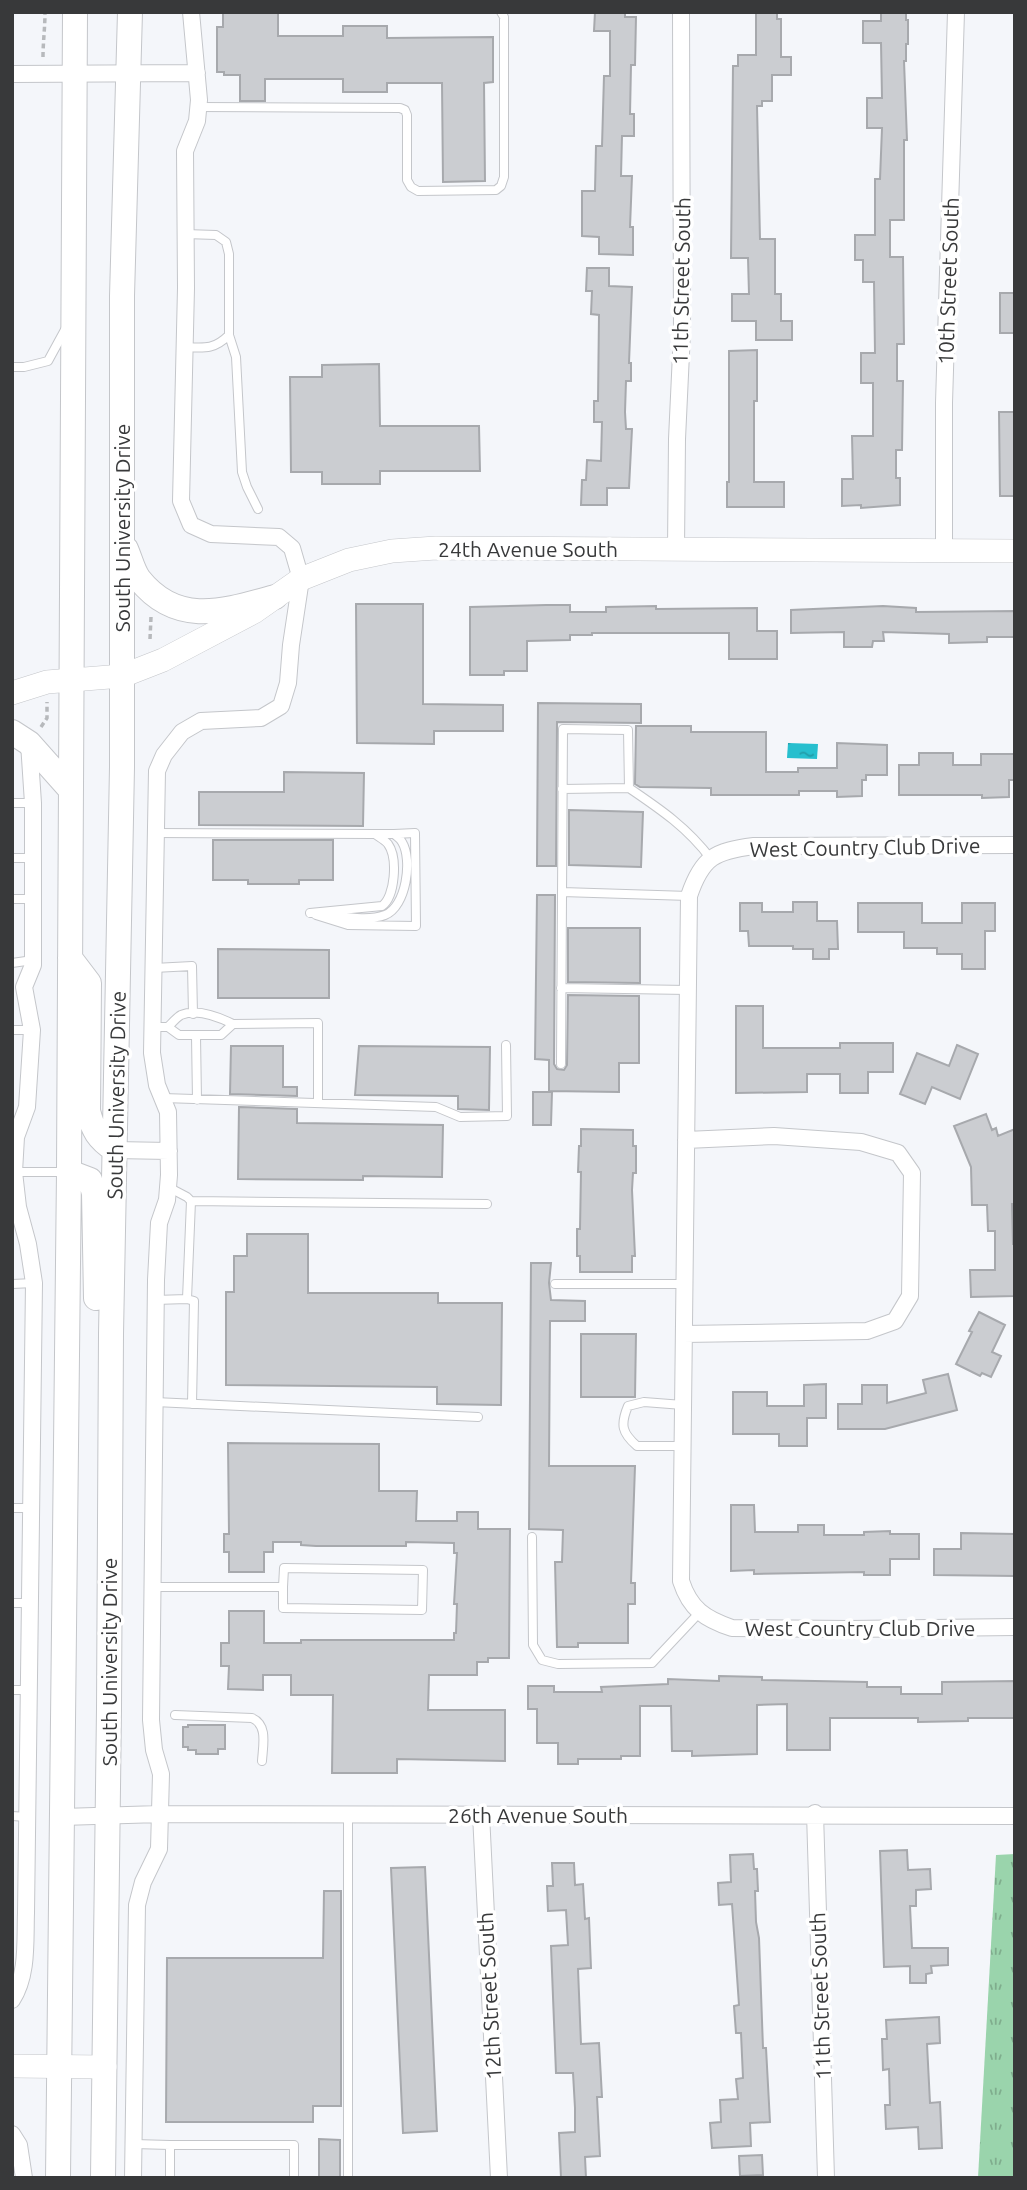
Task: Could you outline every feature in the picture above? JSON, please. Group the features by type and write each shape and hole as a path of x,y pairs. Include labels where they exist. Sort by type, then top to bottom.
{"main road":[{"path":"58,2178 69,1172 75,12"},
{"name":"South University Drive","path":"103,2178 111,1334 122,676 122,296 130,12"},
{"path":"122,540 138,578 167,604 194,612 226,610 275,597"},
{"path":"26,737 70,789"},
{"path":"70,958 89,984 88,1111 93,1131 101,1142 115,1150"},
{"path":"69,1172 90,1180 94,1192 96,1301 111,1334"}],"street":[{"path":"133,2178 137,1905 143,1882 159,1849 161,1774 154,1751 151,1720 155,1300 159,1223 167,1200 169,1152 168,1112 157,1085 152,1053 160,1027 154,968 157,771 164,755 181,732 201,721 261,718 281,706 288,683 301,579 292,548 279,537 211,534 191,525 181,501 185,151 197,121 198,107 191,12"},
{"name":"11th Street South","path":"676,550 682,332 681,12"},
{"name":"10th Street South","path":"944,550 944,403 956,12"},
{"path":"12,74 197,73"},
{"name":"24th Avenue South","path":"12,694 47,682 122,676 163,660 254,612 301,579 349,560 392,551 436,548 1015,551"},
{"path":"12,2000 20,1987 19,1913 23,1863 20,1816 20,1690 29,1603 34,1283 13,1172 16,1137 27,1107 32,1030 18,987 33,960 33,803 26,737"},
{"name":"West Country Club Drive","path":"711,859 730,849 754,846 1015,845"},
{"path":"700,1612 686,1598 681,1581 689,896 696,874 711,859"},
{"path":"684,1334 866,1331 895,1321 910,1296 912,1173 898,1153 861,1142 774,1136 686,1140"},
{"path":"115,1150 169,1152"},
{"name":"West Country Club Drive","path":"700,1612 715,1622 732,1628 1015,1627"},
{"name":"26th Avenue South","path":"62,1817 160,1814 1015,1816"},
{"name":"12th Street South","path":"481,1814 499,2178"},
{"name":"11th Street South","path":"815,1814 827,2178"},
{"path":"12,2066 105,2067"},
{"path":"12,2134 19,2145 24,2178"}],"lane":[{"path":"198,107 400,108 405,110 407,115 407,180 411,187 418,191 496,190 501,186 504,177 504,17 501,12"},
{"path":"185,234 216,235 226,242 229,254 229,335 236,357 242,472 258,509"},
{"path":"12,367 48,361 73,317"},
{"path":"184,347 208,348 220,344 229,335"},
{"path":"561,1064 563,729 628,730 629,788"},
{"path":"562,789 629,788 665,812 695,837 711,859"},
{"path":"12,803 33,803"},
{"path":"156,833 415,833 416,926 348,925 310,913"},
{"path":"310,913 382,906 389,901 393,887 392,853 387,843 375,834"},
{"path":"310,913 356,918 383,916 395,910 407,877 402,842 394,834"},
{"path":"12,858 33,858"},
{"path":"562,892 689,896"},
{"path":"12,900 34,899"},
{"path":"12,963 33,960"},
{"path":"154,968 192,966 193,1014"},
{"path":"561,988 688,990"},
{"path":"160,1027 181,1015 193,1014 216,1015 233,1024 318,1023 318,1103"},
{"path":"160,1027 178,1035 221,1035 233,1024"},
{"path":"12,1030 32,1030"},
{"path":"196,1036 197,1100"},
{"path":"163,1098 436,1107 460,1117 507,1116 506,1045"},
{"path":"13,1172 69,1172"},
{"path":"168,1187 191,1201 488,1204"},
{"path":"187,1299 191,1201"},
{"path":"12,1284 34,1283"},
{"path":"555,1284 685,1284"},
{"path":"155,1300 194,1301 192,1404"},
{"path":"155,1402 478,1417"},
{"path":"683,1405 644,1402 628,1406 621,1421 625,1435 637,1446 683,1446"},
{"path":"12,1508 30,1508"},
{"path":"532,1537 533,1646 542,1660 558,1664 652,1663 700,1612"},
{"path":"284,1568 423,1570 422,1610 283,1608 283,1587 284,1568"},
{"path":"153,1587 283,1587"},
{"path":"12,1602 29,1603"},
{"path":"175,1715 252,1718 259,1721 263,1728 262,1761"},
{"path":"348,1815 348,2178"},
{"path":"134,2144 294,2145 294,2178"},
{"path":"170,2145 170,2178"}],"path":[{"path":"150,639 151,612"},
{"path":"26,737 47,718 47,700"}],"green space":[{"path":"1015,1854 1015,2178 978,2178 996,1855"}],"water":[{"path":"788,743 818,744 817,759 787,758"}],"building":[{"path":"223,12 278,12 278,36 343,36 343,26 387,26 387,38 493,37 493,82 484,83 485,181 443,182 442,83 387,83 387,92 343,92 343,79 265,79 265,101 240,101 240,75 217,72 217,27 223,27"},
{"path":"595,12 625,12 625,17 636,17 630,114 634,114 634,136 622,136 621,176 632,176 630,227 633,227 633,255 599,254 599,237 582,236 582,191 595,191 596,146 602,146 604,76 610,76 610,31 594,31"},
{"path":"756,12 777,12 777,19 781,19 781,57 791,57 791,75 772,75 772,101 762,101 762,106 757,106 760,239 775,239 775,294 781,294 781,321 792,321 792,340 756,340 756,321 732,321 732,294 749,294 748,258 731,258 733,66 738,66 738,55 756,55"},
{"path":"881,12 906,12 908,20 908,44 904,61 907,140 904,140 904,220 890,220 890,257 903,257 904,344 897,344 897,381 903,381 902,450 896,450 900,505 861,508 861,505 842,506 842,479 853,479 852,436 873,436 873,383 861,383 861,353 875,353 874,282 863,282 863,260 855,260 855,235 875,235 875,179 880,179 882,128 867,128 867,98 882,98 881,43 863,43 863,21 881,21"},
{"path":"587,268 609,268 609,286 632,287 629,363 631,381 626,381 625,412 626,429 632,429 629,488 607,488 607,505 581,505 582,480 586,480 587,460 601,461 602,422 594,422 594,401 598,401 599,315 591,314 592,291 586,291"},
{"path":"1000,293 1015,293 1015,333 1000,333"},
{"path":"757,350 754,482 784,482 784,507 727,507 729,351"},
{"path":"379,364 380,426 479,426 480,471 380,471 380,484 322,484 322,472 291,472 290,377 322,377 322,365"},
{"path":"999,412 1015,412 1015,496 1000,496"},
{"path":"356,604 423,604 423,704 503,705 503,731 434,731 434,744 357,743"},
{"path":"570,605 570,612 606,612 606,607 757,608 757,631 777,631 777,659 729,659 729,633 592,633 570,635 570,640 527,641 527,671 504,671 504,675 470,675 470,607"},
{"path":"883,606 916,608 916,612 1015,611 1015,637 987,637 987,642 949,643 949,634 883,632 884,641 873,641 872,647 844,647 844,632 791,633 791,610"},
{"path":"538,703 641,704 641,723 557,722 556,866 537,866"},
{"path":"636,726 691,726 691,732 766,732 766,772 798,772 798,768 837,768 837,743 887,745 887,775 866,775 866,780 862,780 862,796 837,797 837,791 799,791 799,795 711,795 711,788 640,787 635,784"},
{"path":"919,753 953,753 953,765 981,765 981,754 1015,754 1015,780 1009,780 1009,797 899,795 899,765 919,765"},
{"path":"284,772 364,773 363,826 199,825 199,792 284,792"},
{"path":"569,810 643,812 641,867 569,865"},
{"path":"213,840 333,840 333,880 299,880 299,884 248,884 248,880 213,880"},
{"path":"537,895 555,895 554,1064 557,1069 564,1070 567,1065 568,995 639,996 639,1063 619,1063 619,1092 549,1091 549,1060 535,1059"},
{"path":"793,902 817,902 817,921 837,921 838,949 829,949 829,959 813,959 813,949 749,946 748,931 740,931 740,903 762,903 762,912 793,912"},
{"path":"858,903 922,903 922,923 962,923 962,903 995,903 995,931 985,931 985,969 962,969 962,954 937,954 937,948 904,948 904,932 858,932"},
{"path":"568,928 640,928 640,983 568,982"},
{"path":"218,949 329,950 329,998 218,998"},
{"path":"736,1006 763,1006 763,1048 840,1048 840,1043 893,1043 893,1072 868,1072 868,1093 840,1093 840,1074 807,1074 807,1092 736,1093"},
{"path":"957,1045 978,1054 960,1099 932,1087 925,1104 900,1094 917,1053 949,1066"},
{"path":"231,1046 283,1046 283,1087 297,1087 297,1096 230,1094"},
{"path":"359,1046 490,1047 489,1110 458,1109 458,1096 355,1095"},
{"path":"533,1092 552,1092 551,1125 533,1125"},
{"path":"239,1107 297,1109 297,1123 443,1125 442,1177 363,1176 363,1180 238,1179"},
{"path":"986,1114 992,1130 996,1128 998,1136 1015,1129 1015,1204 1012,1204 1015,1296 971,1297 970,1270 995,1270 995,1231 988,1231 987,1205 972,1205 971,1167 954,1126"},
{"path":"581,1129 633,1130 636,1173 633,1173 632,1190 635,1256 632,1256 632,1272 580,1272 577,1229 580,1229 581,1172 578,1172"},
{"path":"247,1234 308,1234 308,1293 438,1293 438,1303 502,1303 501,1405 437,1404 437,1387 226,1385 226,1292 234,1292 234,1256 247,1256"},
{"path":"531,1263 551,1263 551,1300 585,1301 585,1321 550,1321 549,1466 635,1466 631,1583 635,1583 635,1604 628,1604 628,1643 578,1643 578,1647 557,1647 555,1562 562,1562 563,1530 529,1529"},
{"path":"979,1312 1005,1325 992,1352 1001,1356 991,1377 982,1373 980,1376 956,1364"},
{"path":"581,1334 636,1334 635,1397 581,1397"},
{"path":"948,1374 957,1410 885,1429 838,1429 838,1404 862,1404 862,1385 887,1385 887,1403 926,1393 923,1380"},
{"path":"826,1384 826,1418 807,1418 807,1446 779,1446 779,1434 733,1434 733,1392 767,1392 767,1406 804,1406 804,1385"},
{"path":"228,1443 379,1444 379,1491 417,1491 416,1521 457,1521 457,1512 478,1512 478,1529 510,1529 509,1658 488,1658 488,1662 477,1662 477,1675 429,1675 428,1710 505,1710 505,1761 397,1759 397,1773 332,1773 333,1695 291,1695 291,1675 263,1675 263,1690 228,1689 229,1666 221,1666 221,1643 229,1643 229,1611 264,1611 264,1643 301,1643 301,1640 454,1640 457,1553 454,1553 454,1543 316,1546 301,1545 301,1542 273,1542 273,1552 264,1552 264,1572 229,1572 229,1552 224,1552 224,1534 229,1534"},
{"path":"731,1505 754,1505 755,1532 798,1532 798,1525 824,1525 824,1535 864,1535 864,1532 890,1531 890,1534 919,1534 919,1559 890,1559 890,1575 864,1575 864,1572 754,1574 754,1570 731,1571"},
{"path":"961,1533 1015,1534 1015,1576 934,1575 934,1549 961,1549"},
{"path":"719,1676 762,1677 762,1680 867,1682 867,1687 901,1687 901,1694 942,1694 942,1682 1015,1681 1015,1718 918,1722 918,1718 830,1718 830,1750 787,1750 787,1704 757,1705 757,1754 692,1756 692,1751 672,1751 671,1706 640,1706 640,1756 578,1759 578,1764 558,1764 558,1743 537,1743 537,1709 528,1709 528,1686 554,1686 554,1692 602,1692 601,1687 668,1684 668,1679 719,1681"},
{"path":"225,1725 225,1749 218,1749 218,1754 196,1754 196,1750 183,1747 183,1727"},
{"path":"907,1850 908,1870 930,1869 931,1889 916,1890 916,1906 910,1906 912,1948 948,1948 948,1965 931,1966 932,1973 926,1974 926,1983 910,1983 910,1966 884,1967 880,1851"},
{"path":"753,1854 754,1869 757,1869 756,1922 770,2122 750,2123 751,2146 712,2148 710,2123 721,2122 720,2100 738,2099 736,2079 743,2078 741,2033 736,2033 734,2006 739,2005 732,1904 719,1905 718,1883 731,1882 730,1855"},
{"path":"552,1863 574,1863 575,1885 583,1884 585,1919 589,1918 591,1968 578,1969 581,2044 599,2043 602,2097 597,2097 600,2156 585,2157 586,2178 561,2178 559,2133 575,2132 575,2108 573,2073 556,2073 551,1946 568,1945 566,1910 548,1911 547,1886 553,1886"},
{"path":"425,1867 437,2131 403,2133 391,1868"},
{"path":"324,1891 341,1891 341,2106 313,2106 313,2122 166,2122 167,1958 323,1958"},
{"path":"939,2017 940,2043 927,2044 930,2103 940,2102 942,2148 919,2149 918,2127 886,2129 885,2105 890,2105 889,2069 883,2070 882,2039 887,2039 886,2020"},
{"path":"319,2139 340,2140 340,2178 319,2178"},
{"path":"762,2155 763,2175 740,2176 739,2156"}]}
